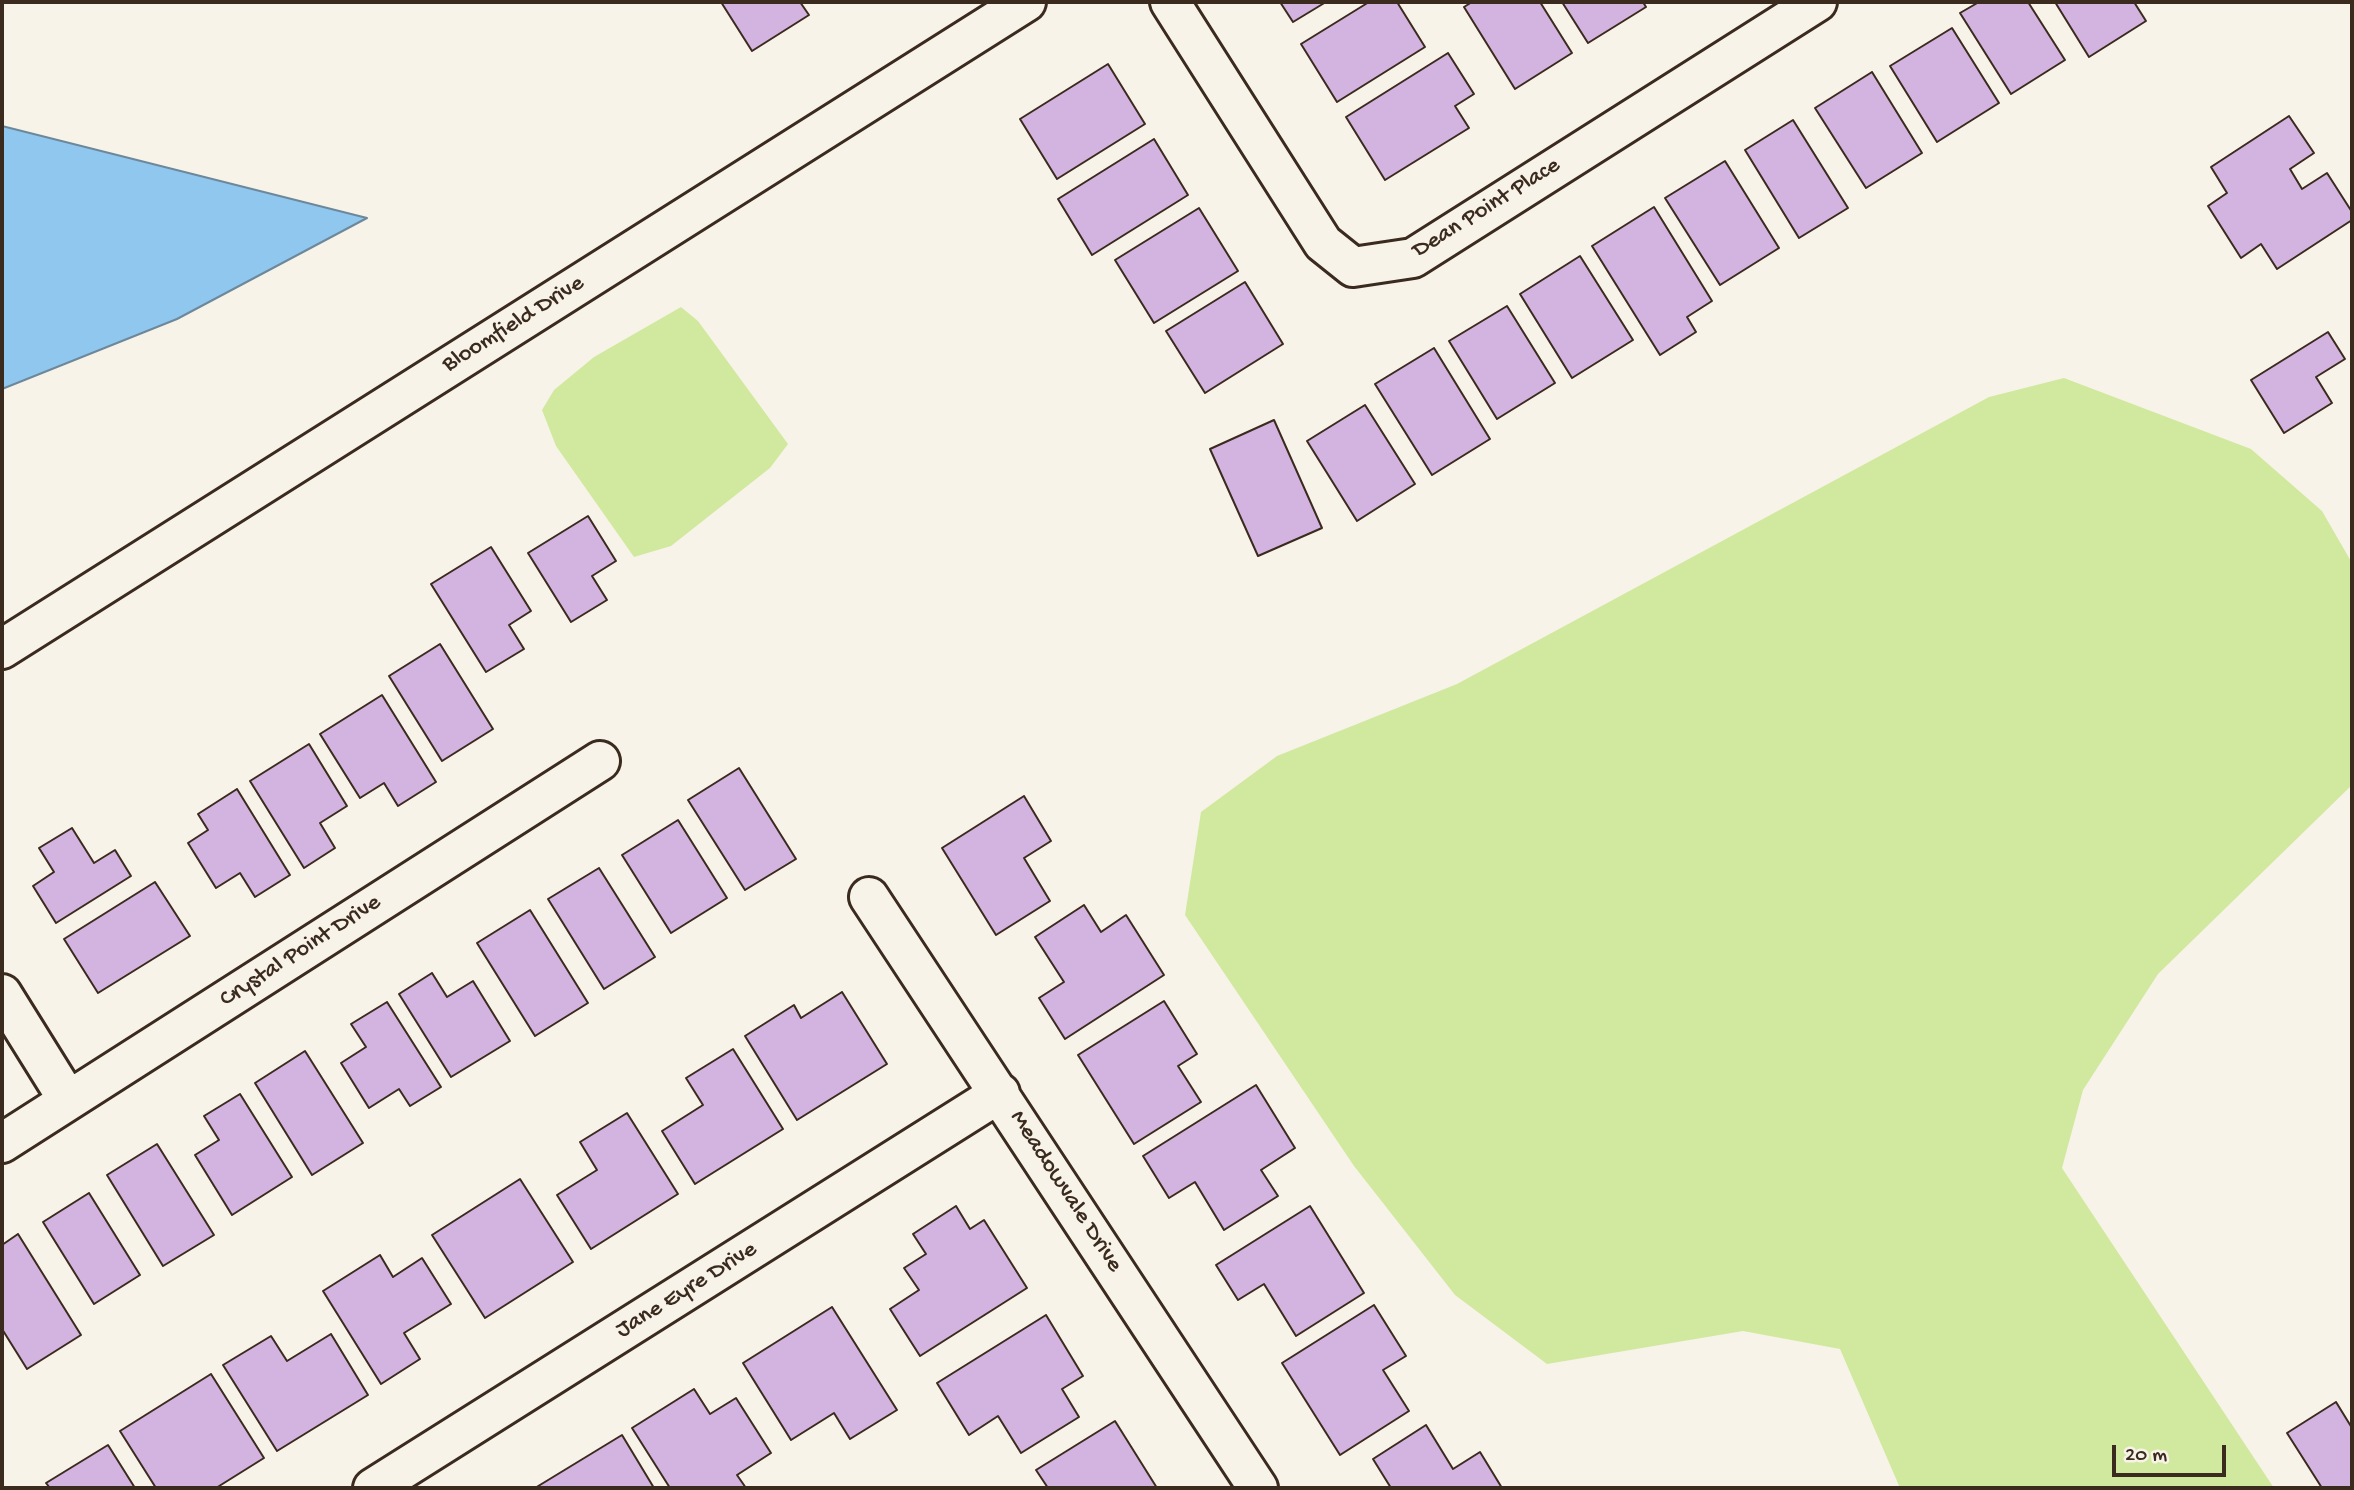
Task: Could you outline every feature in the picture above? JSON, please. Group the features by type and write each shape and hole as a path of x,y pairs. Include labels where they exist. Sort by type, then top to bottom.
{"street":[{"name":"Bloomfield Drive","path":"2,649 1026,2"},
{"name":"Dean Point Place","path":"1170,2 1323,243 1353,267 1413,258 1816,2"},
{"name":"Crystal Point Drive","path":"2,1143 600,761"},
{"name":"Meadowvale Drive","path":"869,897 1258,1488"},
{"path":"2,993 68,1100"},
{"name":"Jane Eyre Drive","path":"373,1488 1000,1093"}],"green space":[{"path":"681,307 698,321 788,444 770,468 671,546 634,557 556,446 542,410 554,390 594,357"},
{"path":"2064,378 2251,449 2322,511 2352,563 2352,785 2158,974 2083,1090 2062,1168 2274,1488 1900,1488 1840,1349 1743,1331 1547,1364 1455,1295 1354,1166 1185,915 1201,812 1277,756 1457,684 1989,397"}],"water":[{"path":"2,126 367,218 177,319 2,389"}],"building":[{"path":"721,2 800,2 809,15 752,51"},
{"path":"1280,2 1326,2 1293,22"},
{"path":"1369,2 1397,2 1425,47 1337,102 1301,44"},
{"path":"1472,2 1540,2 1572,53 1515,89 1464,7"},
{"path":"1562,2 1643,2 1646,7 1588,43"},
{"path":"1979,2 2028,2 2065,60 2011,94 1960,13"},
{"path":"2055,2 2134,2 2146,21 2089,57"},
{"path":"1952,28 1999,103 1937,142 1890,66"},
{"path":"1448,53 1474,94 1455,106 1469,128 1385,180 1346,117"},
{"path":"1108,64 1145,124 1057,179 1020,119"},
{"path":"1872,72 1922,153 1866,188 1815,108"},
{"path":"2289,116 2314,153 2290,169 2302,189 2327,173 2352,212 2352,220 2277,269 2261,244 2241,258 2208,206 2227,193 2211,167"},
{"path":"1793,120 1848,208 1799,238 1745,150"},
{"path":"1154,139 1188,195 1092,255 1058,199"},
{"path":"1725,161 1779,248 1720,285 1665,198"},
{"path":"1654,207 1712,301 1687,317 1696,332 1660,355 1592,246"},
{"path":"1199,208 1238,271 1154,323 1115,260"},
{"path":"1580,256 1633,340 1572,378 1520,294"},
{"path":"1245,282 1283,344 1205,393 1166,331"},
{"path":"1507,306 1555,383 1497,419 1449,341"},
{"path":"2328,332 2345,359 2316,377 2332,403 2284,433 2251,380"},
{"path":"1434,348 1490,439 1432,475 1375,384"},
{"path":"1365,405 1415,484 1357,521 1307,441"},
{"path":"1274,420 1322,528 1258,556 1210,449"},
{"path":"588,516 616,561 592,576 607,600 571,622 528,553"},
{"path":"491,547 531,611 509,625 524,649 486,672 431,584"},
{"path":"440,644 493,729 442,761 389,676"},
{"path":"382,695 436,782 398,806 384,783 360,798 320,734"},
{"path":"309,744 347,806 320,823 335,848 304,868 250,781"},
{"path":"739,768 796,859 745,890 688,800"},
{"path":"237,789 290,875 255,897 240,873 216,888 188,843 208,830 198,814"},
{"path":"1024,796 1051,841 1024,858 1050,901 996,935 942,848"},
{"path":"678,820 727,898 671,933 622,855"},
{"path":"72,828 94,863 115,850 131,876 56,923 33,886 54,872 39,848"},
{"path":"599,868 655,957 604,989 548,899"},
{"path":"155,882 190,936 98,993 64,939"},
{"path":"1084,905 1101,932 1126,915 1164,975 1065,1039 1039,998 1064,982 1035,937"},
{"path":"530,910 588,1003 535,1036 477,943"},
{"path":"432,973 447,997 473,981 510,1041 451,1077 399,994"},
{"path":"842,992 887,1064 797,1120 745,1036 794,1005 801,1018"},
{"path":"1164,1001 1197,1054 1178,1066 1201,1102 1134,1144 1078,1055"},
{"path":"387,1002 441,1087 410,1106 399,1089 369,1108 341,1063 366,1047 351,1024"},
{"path":"733,1049 783,1129 695,1184 662,1131 703,1105 686,1078"},
{"path":"305,1051 363,1143 312,1175 255,1083"},
{"path":"1256,1085 1295,1148 1261,1170 1278,1196 1224,1230 1195,1182 1169,1198 1143,1156"},
{"path":"240,1094 292,1177 232,1215 195,1155 219,1140 204,1116"},
{"path":"627,1113 678,1194 591,1249 557,1195 597,1170 580,1142"},
{"path":"157,1144 214,1235 163,1266 107,1175"},
{"path":"520,1179 573,1262 485,1318 432,1235"},
{"path":"89,1193 140,1275 94,1304 43,1222"},
{"path":"956,1206 970,1229 984,1220 1027,1288 920,1356 890,1309 919,1290 904,1268 926,1254 913,1234"},
{"path":"1310,1206 1364,1293 1296,1336 1264,1284 1238,1300 1216,1265"},
{"path":"18,1234 81,1335 27,1369 2,1329 2,1245"},
{"path":"380,1255 393,1277 422,1258 451,1304 404,1333 420,1359 381,1384 323,1291"},
{"path":"1374,1305 1406,1356 1383,1370 1409,1411 1340,1455 1282,1363"},
{"path":"832,1307 897,1410 850,1439 834,1413 791,1440 743,1363"},
{"path":"1046,1315 1083,1376 1062,1389 1079,1417 1021,1453 998,1416 969,1435 937,1383"},
{"path":"331,1334 368,1395 277,1451 223,1365 271,1336 287,1361"},
{"path":"211,1374 264,1458 216,1488 156,1488 120,1431"},
{"path":"694,1389 710,1414 736,1398 771,1453 737,1475 746,1488 670,1488 632,1428"},
{"path":"2336,1402 2352,1428 2352,1488 2322,1488 2287,1433"},
{"path":"1115,1421 1157,1488 1048,1488 1036,1470"},
{"path":"1426,1425 1453,1469 1480,1452 1502,1488 1391,1488 1373,1459"},
{"path":"622,1435 654,1488 535,1488"},
{"path":"108,1445 135,1488 50,1488 46,1483"}]}
